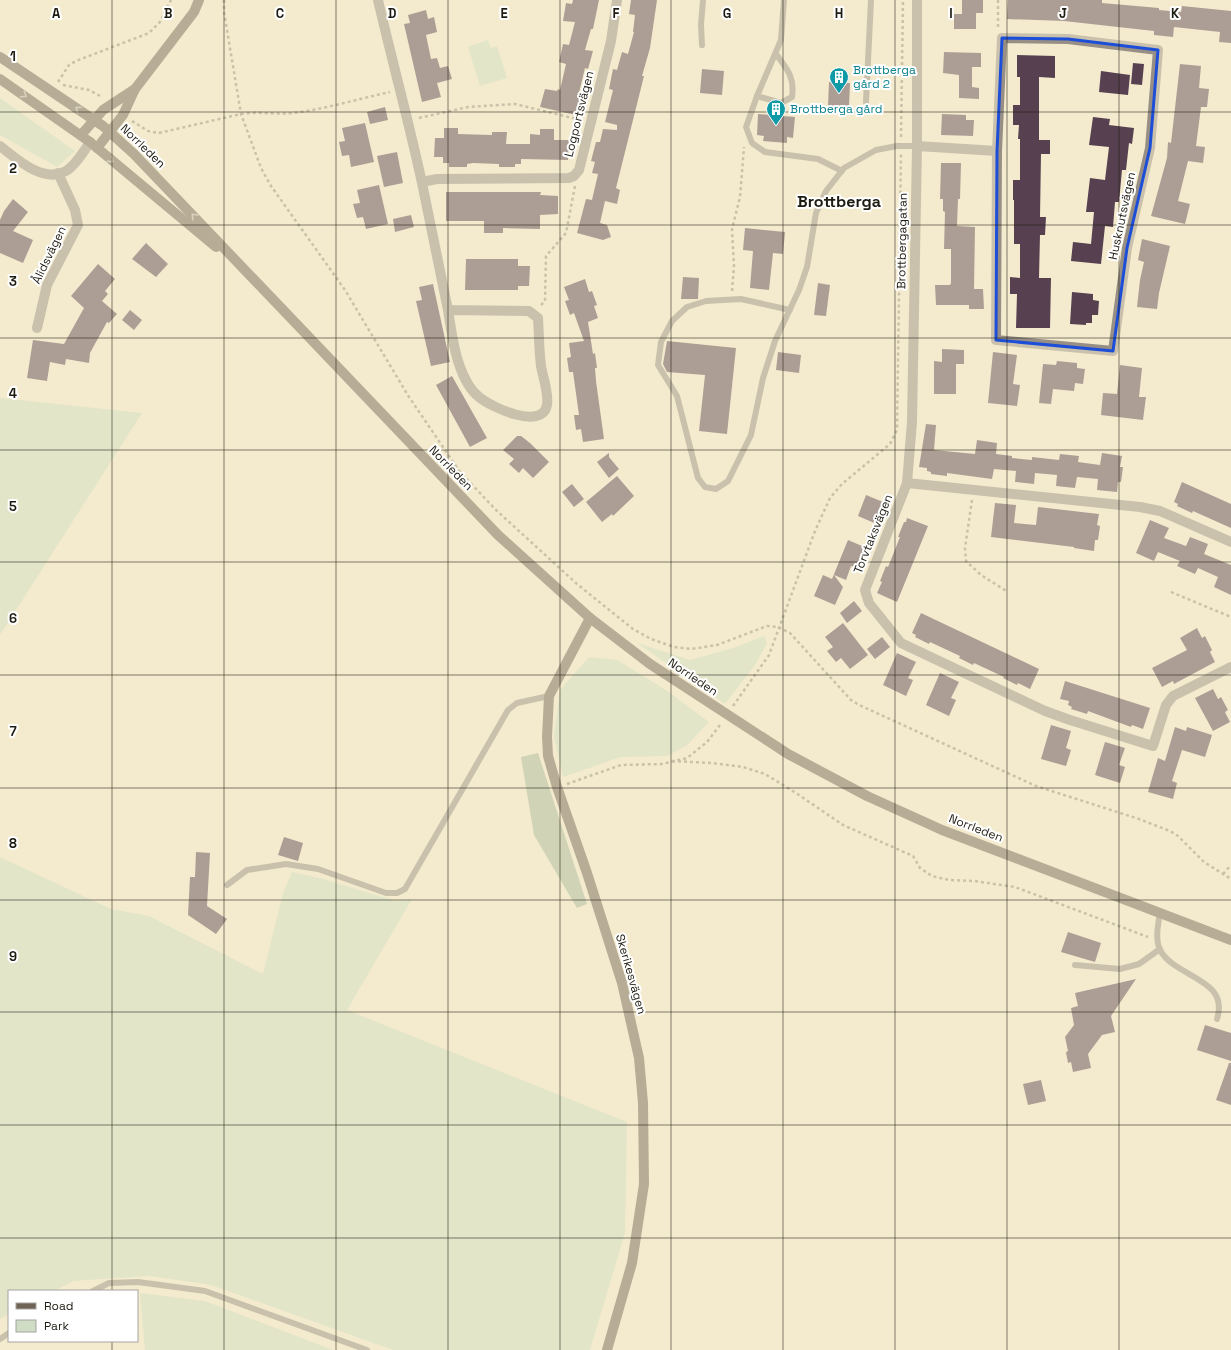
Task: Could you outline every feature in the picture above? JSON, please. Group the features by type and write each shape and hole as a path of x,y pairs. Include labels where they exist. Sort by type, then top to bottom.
{"main road":[{"path":"93,145 110,132 123,115 135,88 194,12 198,0"},
{"name":"Norrleden","path":"0,57 110,132 168,189 498,535 590,618 650,664 763,738 817,770 867,796 942,830 1231,940"},
{"name":"Norrleden","path":"0,79 81,135 250,275"},
{"path":"81,135 103,110 135,88"},
{"name":"Skerikesvägen","path":"590,618 549,696 548,756 622,983 639,1058 643,1103 644,1184 632,1263 607,1350"}],"street":[{"path":"378,0 422,182 448,310 459,363 468,384 478,396 489,405 504,411 536,417 544,413 547,405 541,366 538,318 534,313 529,311 448,310"},
{"name":"Logportsvägen","path":"422,182 444,178 569,178 574,176 579,170 591,122 610,41 617,0"},
{"name":"Brottbergagatan","path":"907,483 912,422 917,146 917,0"},
{"name":"Husknutsvägen","path":"1002,38 1068,39 1158,50 1150,148 1127,248 1113,351 996,340 997,151 1002,38"},
{"path":"0,146 30,168 48,174 67,170 93,145"},
{"path":"917,146 997,151"},
{"name":"Ålidsvägen","path":"38,328 47,285 78,226 75,210 58,173"},
{"path":"907,483 1140,506 1160,511 1231,542"},
{"name":"Torvtaksvägen","path":"907,483 865,590 869,603 901,643 1045,710 1070,720 1153,746 1166,705 1173,696 1231,667"}],"lane":[{"path":"702,45 701,25 703,0"},
{"path":"784,0 781,40 757,96 746,127 752,143 765,152 818,159 842,171"},
{"path":"866,102 871,0"},
{"path":"757,96 781,103 792,97 794,85 789,72 776,54"},
{"path":"790,310 741,299 706,301 687,307 672,321 661,342 658,365 677,396 698,478 705,487 716,489 728,481 751,435 762,378 775,341 790,310 799,290 806,267 816,213 826,192 842,171 851,163 876,150 901,146 917,146"},
{"path":"227,884 247,870 286,864 318,869 386,893 397,893 406,889 508,710 517,703 549,696"},
{"path":"1160,913 1158,941 1160,949 1173,964 1210,986 1220,1003 1220,1010 1217,1019"},
{"path":"1075,965 1120,969 1139,964 1160,949"},
{"path":"95,1290 109,1283 138,1282 205,1292 367,1350"}],"path":[{"path":"58,82 70,65 76,61 149,33 160,22 171,0"},
{"path":"224,0 224,12 241,114 256,156 271,186 345,290 409,396 460,472 496,510 597,602 633,629 660,644 682,648 707,648 767,626 778,627 790,633 851,700 859,705 1036,786 1170,831 1178,836 1204,862 1231,878"},
{"path":"733,707 769,655 778,627 815,531 830,498 842,484 890,444 897,430 903,0"},
{"path":"998,0 998,32 1002,38"},
{"path":"241,114 254,112 275,115 295,113 399,90"},
{"path":"406,120 468,107 515,104 591,122"},
{"path":"732,299 734,266 732,229 740,197 746,127"},
{"path":"534,313 545,301 546,256 566,233 576,191 574,176"},
{"path":"973,490 966,548 966,561 981,575 1008,592"},
{"path":"1171,592 1231,618"},
{"path":"557,787 621,765 662,764 687,758 708,742 720,725"},
{"path":"672,761 712,763 743,767 766,774 796,792 843,825 912,856 920,868 932,876 949,880 974,881 1015,887 1158,941"},
{"path":"1223,874 1231,865"}],"highlighted area":[{"path":"1002,38 1068,39 1158,50 1150,148 1127,248 1113,351 996,340 997,151"}],"green space":[{"path":"488,40 491,48 497,46 507,78 480,86 468,47"},
{"path":"0,98 75,151 57,167 0,135"},
{"path":"0,398 142,413 0,635"},
{"path":"764,636 767,643 755,665 725,704 637,643 690,660 733,648"},
{"path":"589,657 617,660 666,690 709,722 686,746 667,756 621,757 563,777 554,736 560,690"},
{"path":"538,753 587,904 577,908 534,835 521,757"},
{"path":"0,857 111,909 149,916 263,974 283,893 292,872 320,878 396,901 412,899 347,1010 627,1122 625,1233 590,1350 393,1350 211,1285 149,1276 73,1281 56,1290 8,1290 8,1315 0,1319"},
{"path":"140,1293 205,1301 333,1350 145,1350"}],"building":[{"path":"573,0 599,0 593,29 591,29 585,50 593,51 588,69 585,68 578,97 581,97 576,115 540,107 545,89 560,90 566,64 559,62 563,44 569,45 575,22 563,21 566,3 572,4"},
{"path":"631,0 657,0 650,48 642,76 644,76 616,188 620,190 617,204 605,201 600,223 607,225 611,237 603,240 577,233 586,199 592,200 598,174 592,173 595,162 591,161 596,142 600,142 603,129 617,130 617,125 605,122 613,90 609,89 613,69 617,70 622,52 628,54 634,32 635,15 629,14"},
{"path":"962,0 983,0 983,13 976,13 976,29 954,29 954,14 962,14"},
{"path":"1008,0 1102,0 1102,3 1159,8 1159,10 1181,12 1182,6 1231,11 1231,43 1219,42 1220,32 1174,27 1173,37 1154,35 1154,31 1064,21 1007,19"},
{"path":"426,10 428,19 434,17 437,32 426,35 431,59 437,58 440,68 448,66 452,79 437,83 441,97 422,102 404,24 410,23 408,15"},
{"path":"944,52 981,53 981,67 972,67 972,87 979,88 979,99 959,98 959,75 943,73"},
{"path":"1017,55 1055,56 1055,78 1039,77 1039,140 1050,140 1050,154 1041,154 1040,217 1046,217 1045,235 1040,235 1039,278 1051,278 1050,328 1016,328 1017,294 1010,294 1010,277 1020,278 1020,244 1014,244 1013,200 1013,180 1020,180 1020,139 1018,139 1019,125 1013,125 1013,105 1020,105 1020,77 1017,77"},
{"path":"1133,63 1144,64 1142,85 1131,84"},
{"path":"1180,64 1201,66 1199,88 1209,89 1207,107 1201,107 1196,146 1205,147 1203,163 1188,161 1178,201 1190,204 1185,224 1151,216 1167,158 1168,142 1171,143"},
{"path":"702,69 724,71 722,95 700,93"},
{"path":"1101,71 1130,75 1128,95 1099,92"},
{"name":"Brottberga gård 2","path":"829,82 850,83 849,107 828,106"},
{"path":"385,107 388,120 370,124 367,112"},
{"name":"Brottberga gård","path":"758,114 795,117 793,138 787,137 787,143 763,141 764,136 757,135"},
{"path":"942,114 966,115 966,120 974,120 973,136 941,135"},
{"path":"1093,117 1110,119 1109,125 1134,128 1132,144 1129,143 1126,170 1122,170 1119,202 1115,202 1113,227 1105,226 1101,264 1071,261 1073,242 1091,244 1094,212 1086,212 1090,178 1105,180 1109,147 1089,145"},
{"path":"365,123 374,162 351,167 349,155 342,156 339,142 345,141 342,128"},
{"path":"444,128 458,128 458,134 492,135 492,132 507,132 506,144 530,144 530,134 540,135 540,129 554,129 554,140 569,140 568,160 521,159 521,164 515,164 515,167 499,167 499,164 473,163 467,164 467,167 449,167 449,163 443,163 443,157 434,157 435,138 444,138"},
{"path":"397,152 403,183 384,187 377,156"},
{"path":"941,163 961,163 960,199 958,199 957,226 975,227 974,289 983,289 984,309 969,309 969,305 936,305 935,285 950,285 951,283 951,249 944,249 945,212 943,211 943,199 940,199"},
{"path":"379,185 388,224 366,229 363,217 357,218 353,204 360,203 357,190"},
{"path":"446,192 541,192 540,195 558,196 558,214 540,215 540,229 503,228 503,233 484,233 484,221 446,221"},
{"path":"13,199 28,212 13,231 33,240 23,263 0,253 0,220 4,211"},
{"path":"411,215 414,227 395,232 393,219"},
{"path":"745,228 785,232 783,254 773,253 769,290 750,288 753,251 743,250"},
{"path":"1142,239 1170,246 1159,293 1157,309 1137,307 1144,262 1138,260"},
{"path":"146,243 168,264 156,277 132,259"},
{"path":"466,259 518,259 518,266 530,266 529,286 518,286 518,290 465,290"},
{"path":"98,264 115,279 105,291 108,294 102,301 117,314 109,323 107,322 90,353 89,363 66,359 65,365 50,362 47,381 27,378 33,340 64,344 84,308 71,296"},
{"path":"683,277 699,278 698,299 681,299"},
{"path":"585,279 589,292 592,291 597,305 594,306 598,318 588,322 593,354 595,353 597,368 595,368 596,381 604,439 583,442 581,429 576,430 574,415 579,415 573,372 569,372 567,358 571,357 569,343 584,341 574,313 570,315 565,301 569,300 564,287"},
{"path":"818,283 830,285 826,316 814,315"},
{"path":"433,284 450,362 431,366 416,301 422,300 419,287"},
{"path":"1072,292 1093,294 1093,300 1099,301 1098,315 1092,315 1092,323 1086,323 1086,325 1070,324"},
{"path":"130,310 142,320 134,330 122,320"},
{"path":"667,341 736,348 727,434 699,431 705,375 667,372 663,364"},
{"path":"942,349 964,350 964,364 956,364 956,394 934,394 934,361 942,362"},
{"path":"778,352 801,355 799,373 776,370"},
{"path":"993,352 1017,355 1013,384 1020,385 1017,406 988,403"},
{"path":"1057,361 1077,363 1077,368 1085,369 1083,384 1075,383 1074,391 1053,389 1051,404 1039,403 1043,364 1056,365"},
{"path":"1120,365 1142,368 1139,397 1146,397 1143,420 1101,415 1103,393 1117,394"},
{"path":"452,376 487,438 470,447 436,385"},
{"path":"926,424 936,425 934,450 975,454 977,440 997,443 996,454 1012,456 1012,458 1032,460 1032,457 1059,460 1060,454 1079,456 1078,462 1100,465 1102,453 1122,456 1120,467 1123,467 1121,482 1118,482 1117,492 1097,490 1098,479 1077,477 1075,488 1056,486 1057,475 1035,473 1034,484 1015,482 1016,471 994,469 992,479 947,473 947,476 931,474 931,472 927,471 927,468 919,467"},
{"path":"517,436 521,436 530,443 549,462 533,478 523,468 519,473 509,464 514,459 503,450"},
{"path":"609,453 609,457 619,469 609,478 597,462"},
{"path":"617,476 634,496 613,516 612,514 602,522 586,502"},
{"path":"1182,482 1231,504 1231,528 1193,511 1192,513 1177,506 1178,504 1174,502"},
{"path":"572,484 584,499 574,507 562,492"},
{"path":"866,495 888,504 879,525 858,516"},
{"path":"995,503 1016,505 1014,523 1036,525 1038,507 1099,514 1097,525 1100,526 1098,540 1095,540 1094,551 1074,547 991,537"},
{"path":"907,518 928,526 897,602 877,593 882,582 880,581 886,566 888,567 900,537 898,537"},
{"path":"1150,520 1169,528 1164,538 1186,546 1190,537 1208,544 1204,554 1231,565 1231,595 1214,587 1218,577 1198,568 1195,574 1177,566 1180,561 1158,552 1154,561 1136,553"},
{"path":"848,540 869,549 861,570 851,566 846,580 834,575 843,587 835,605 814,596 823,575 832,579"},
{"path":"854,601 862,611 847,623 840,613"},
{"path":"921,613 1039,669 1030,689 1018,683 1017,685 1003,678 1004,677 974,663 973,665 959,658 960,656 930,642 929,644 915,637 916,635 912,633"},
{"path":"843,623 868,655 850,669 841,658 836,662 827,651 833,647 825,637"},
{"path":"1197,628 1202,638 1205,636 1212,650 1210,652 1215,662 1174,684 1173,681 1162,687 1152,668 1187,650 1180,638"},
{"path":"882,637 890,647 875,659 867,649"},
{"path":"897,653 916,662 908,678 913,680 906,696 883,685"},
{"path":"940,673 959,682 951,698 956,700 949,716 926,705"},
{"path":"1065,681 1150,708 1143,729 1132,725 1131,727 1088,711 1087,714 1071,709 1072,707 1068,705 1069,701 1060,699"},
{"path":"1213,689 1218,699 1221,697 1228,710 1225,712 1230,722 1213,731 1195,698"},
{"path":"1051,725 1071,731 1066,748 1071,750 1066,766 1041,759"},
{"path":"1175,727 1186,731 1187,727 1212,735 1205,757 1182,750 1172,781 1177,783 1173,799 1148,792 1158,758 1165,761"},
{"path":"1105,742 1125,748 1119,765 1125,767 1120,783 1095,775"},
{"path":"284,837 303,843 298,861 278,855"},
{"path":"196,852 210,853 207,906 227,919 216,934 188,915 190,877 195,877"},
{"path":"1068,932 1101,943 1095,962 1061,952"},
{"path":"1136,979 1111,1016 1115,1032 1102,1035 1088,1054 1091,1068 1073,1072 1071,1062 1068,1063 1066,1052 1068,1051 1065,1037 1074,1025 1071,1008 1078,1006 1075,993"},
{"path":"1205,1025 1231,1033 1231,1061 1197,1050"},
{"path":"1229,1063 1231,1063 1231,1105 1216,1100"},
{"path":"1041,1080 1046,1101 1028,1105 1023,1084"}],"place":[{"name":"Brottberga gård 2","path":"839,94"},
{"name":"Brottberga gård","path":"776,126"}],"district":[{"name":"Brottberga","path":"839,201"}]}
